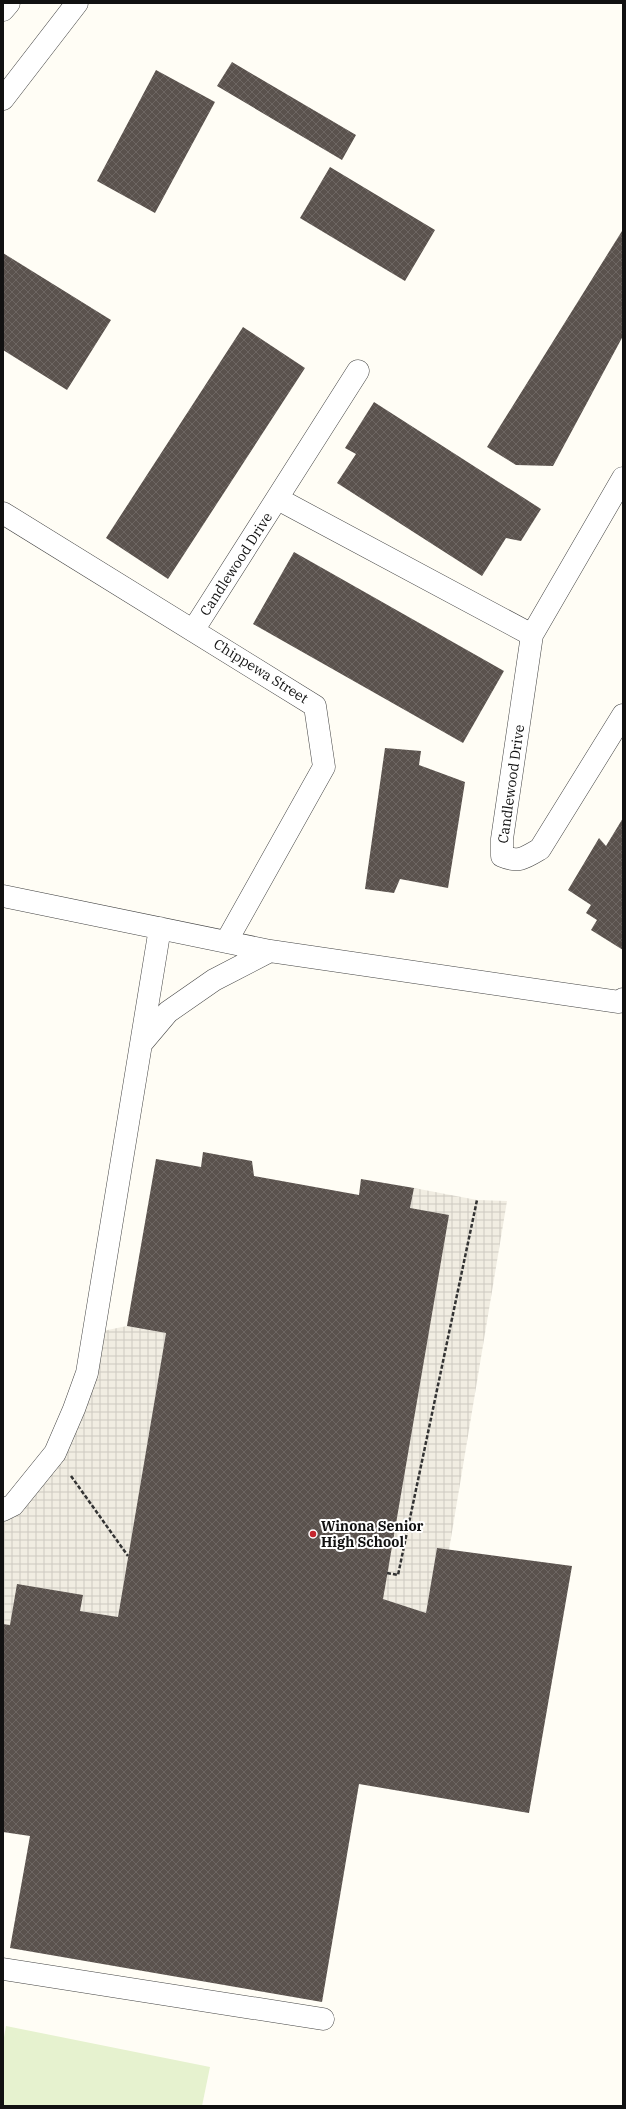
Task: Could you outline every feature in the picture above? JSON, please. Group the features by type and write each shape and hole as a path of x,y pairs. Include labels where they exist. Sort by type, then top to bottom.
{"street":[{"path":"3,10 9,3"},
{"path":"3,99 77,3"},
{"name":"Candlewood Drive","path":"194,629 358,371"},
{"name":"Candlewood Drive","path":"621,485 532,635 502,839 502,856 513,861 526,857 540,849 623,715"},
{"name":"Candlewood Drive","path":"278,499 532,635"},
{"name":"Chippewa Street","path":"3,513 194,629 315,706 324,767 226,942"},
{"path":"3,896 270,951 618,1002 623,999"},
{"path":"3,1510 13,1505 55,1453 74,1409 87,1373 160,928"},
{"path":"141,1044 168,1012 214,980 270,951"},
{"path":"3,1969 323,2019"}],"path":[{"path":"386,1573 398,1575 477,1200"},
{"path":"55,1453 128,1556"}],"green space":[{"path":"6,2026 210,2067 202,2106 3,2106 3,2043"}],"shaded area":[{"path":"414,1188 477,1200 507,1201 449,1550 437,1549 426,1613 383,1599 410,1208"},
{"path":"127,1326 166,1333 118,1617 80,1611 10,1625 3,1624 3,1510 55,1453 93,1333"}],"building":[{"path":"232,62 356,135 342,160 217,86"},
{"path":"156,70 215,102 155,213 97,181"},
{"path":"330,167 435,230 405,281 300,218"},
{"path":"622,231 623,336 553,466 516,465 487,447"},
{"path":"3,253 111,320 67,390 3,350"},
{"path":"243,327 305,368 168,579 106,538"},
{"path":"374,402 541,509 521,541 506,538 482,576 337,483 356,454 345,448"},
{"path":"294,552 504,671 463,743 253,624"},
{"path":"385,748 421,751 419,765 465,782 448,888 400,879 394,893 365,889"},
{"path":"623,818 623,950 591,930 597,920 586,913 591,905 568,890 599,838 606,846"},
{"name":"Winona Senior High School","path":"203,1152 252,1161 254,1176 359,1195 361,1179 414,1188 410,1208 449,1215 383,1599 426,1613 437,1548 572,1566 529,1813 359,1784 322,2002 10,1948 30,1836 3,1832 3,1624 10,1625 17,1584 83,1595 80,1611 118,1617 166,1333 127,1326 156,1159 201,1167"}],"place":[{"name":"Winona Senior High School","path":"313,1534"}]}
